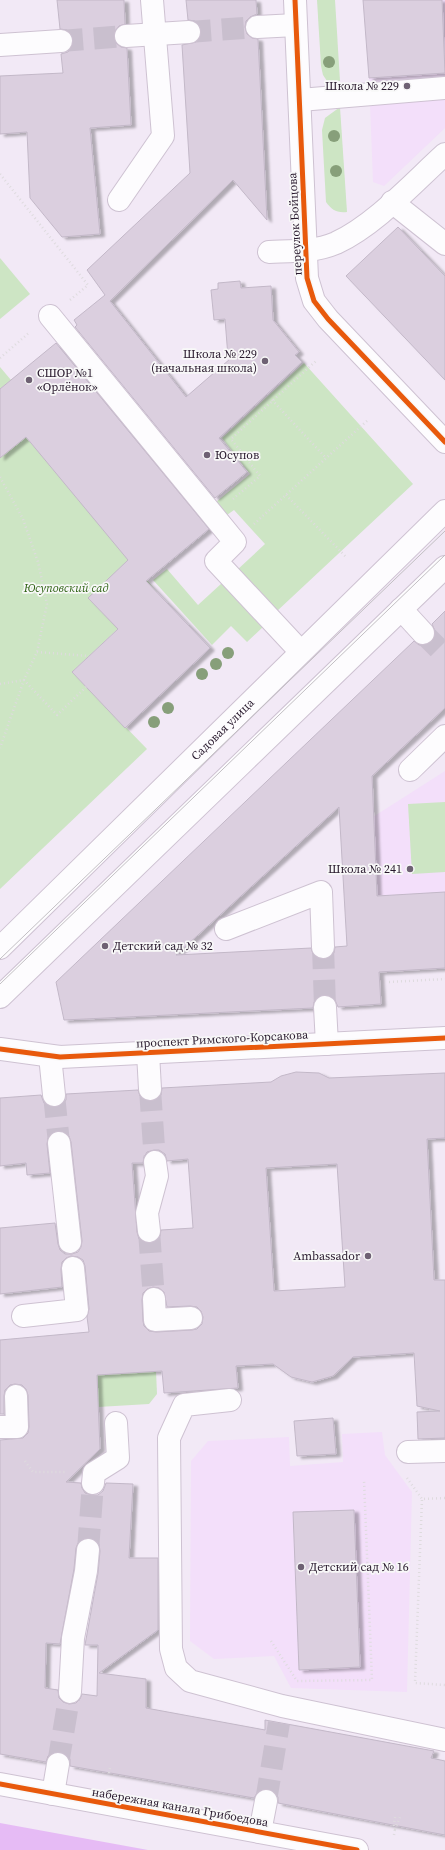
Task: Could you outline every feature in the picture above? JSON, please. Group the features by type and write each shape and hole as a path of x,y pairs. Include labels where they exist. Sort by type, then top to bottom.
{"street":[{"path":"119,200 162,136 152,0"},
{"name":"переулок Бойцова","path":"295,0 306,278 314,301 328,320 445,442"},
{"path":"257,27 296,25"},
{"path":"126,36 189,32"},
{"path":"0,45 61,41"},
{"path":"300,100 445,88"},
{"path":"269,252 304,250 335,243 359,229 392,202 445,154"},
{"path":"392,202 445,244"},
{"path":"50,316 235,542 216,561 301,652"},
{"name":"Садовая улица","path":"0,948 445,511"},
{"path":"0,997 445,567"},
{"path":"401,610 423,632"},
{"path":"410,770 445,736"},
{"path":"226,929 321,892 323,947"},
{"path":"325,1007 327,1044"},
{"name":"проспект Римского-Корсакова","path":"0,1049 60,1057 445,1038"},
{"path":"148,1053 150,1089"},
{"path":"50,1056 54,1095"},
{"path":"59,1143 70,1242"},
{"path":"149,1231 148,1213 156,1176 155,1162"},
{"path":"23,1316 77,1310 73,1268"},
{"path":"154,1299 155,1320 191,1318"},
{"path":"0,1427 17,1427 16,1396"},
{"path":"230,1400 184,1405 169,1438 171,1649 176,1668 190,1681 281,1714 445,1740"},
{"path":"93,1478 118,1458 116,1423"},
{"path":"408,1452 445,1451"},
{"path":"70,1692 73,1638 86,1571 88,1550"},
{"path":"53,1794 58,1764"},
{"name":"набережная канала Грибоедова","path":"0,1784 357,1850"},
{"path":"260,1832 266,1801"}],"path":[{"path":"0,174 88,285 0,358"},
{"path":"214,516 260,476 231,439 316,361"},
{"path":"272,400 326,457"},
{"path":"235,542 369,419"},
{"path":"0,477 23,519 38,562 47,604 37,652 24,680 0,748"},
{"path":"286,495 347,558"},
{"path":"37,652 89,656"},
{"path":"0,684 24,680"},
{"path":"24,680 57,715 86,687"},
{"path":"389,982 445,978"},
{"path":"25,1461 33,1472 93,1478"},
{"path":"271,1641 297,1681 372,1680 364,1480"},
{"path":"445,1498 422,1499 415,1683 445,1685"},
{"path":"109,1773 110,1768"},
{"path":"395,1817 395,1829"},
{"path":"394,1835 400,1818"}],"shaded area":[{"name":"Школа № 229","path":"363,0 445,0 445,128 384,186 373,182 369,78"},
{"name":"Школа № 241","path":"445,771 445,968 379,972 379,921 373,817"},
{"name":"Детский сад № 16","path":"382,1432 385,1455 412,1492 407,1692 291,1688 274,1656 214,1659 190,1641 191,1461 208,1441 289,1437 290,1466 343,1462 342,1434"},
{"path":"0,1823 148,1850 0,1850"}],"green space":[{"path":"317,0 335,0 340,81 327,81 323,75 321,66"},
{"path":"340,107 347,212 335,210 326,202 322,130 325,118"},
{"path":"0,258 30,294 0,319"},
{"path":"304,363 413,484 276,612 236,571 265,544 234,510 227,515 216,502 250,474 222,438"},
{"path":"0,367 11,380 0,389"},
{"name":"Юсуповский сад","path":"26,437 157,592 72,672 147,749 0,889 0,442"},
{"path":"167,569 198,605 222,583 264,626 247,642 231,626 212,645 153,580"},
{"path":"445,802 445,872 412,874 408,804"},
{"path":"156,1371 157,1394 149,1404 98,1407 97,1375"}],"building":[{"path":"57,0 124,0 125,24 119,26 115,31 114,36 116,43 121,47 127,48 131,125 90,128 100,234 62,237 30,198 27,132 0,134 0,76 63,73 61,54 68,52 72,47 73,40 72,34 67,30 60,29"},
{"path":"186,0 256,0 257,14 250,17 246,21 245,27 247,34 252,38 258,39 267,220 233,180 110,301 186,397 230,359 228,357 225,319 214,320 211,290 218,289 218,283 240,281 241,288 271,286 273,320 299,352 295,355 302,362 219,438 247,472 215,498 75,327 77,325 74,320 105,295 87,270 190,173 182,45 196,42 200,37 201,32 200,25 195,21 188,20"},
{"path":"363,0 442,0 445,73 369,78"},
{"path":"398,227 445,276 445,380 346,276"},
{"path":"56,343 209,529 146,581 210,648 125,728 72,672 118,629 88,598 128,560 26,437 0,458 0,389"},
{"path":"445,611 445,708 372,776 377,896 445,892 445,968 379,972 381,1004 338,1007 335,1000 331,996 325,995 318,997 314,1002 313,1008 64,1020 56,982 414,641 419,645 425,645 432,642 435,637 435,631 432,624","holes":["339,807 347,946 335,947 334,953 330,957 324,959 317,958 313,954 311,948 176,955"]},
{"path":"296,1072 319,1073 329,1078 445,1073 445,1138 427,1139 434,1280 445,1280 445,1438 418,1439 417,1412 440,1411 417,1406 414,1353 353,1357 333,1376 312,1382 291,1377 273,1364 236,1366 238,1388 164,1393 162,1371 97,1375 100,1449 66,1482 81,1483 85,1493 92,1495 98,1495 103,1491 106,1483 133,1484 129,1558 158,1558 158,1630 99,1673 146,1679 146,1708 265,1730 265,1720 434,1751 431,1758 445,1761 445,1835 278,1803 278,1797 274,1792 268,1789 262,1789 254,1798 70,1766 70,1759 66,1754 60,1752 53,1752 48,1756 46,1762 0,1754 0,1440 23,1438 28,1433 29,1427 28,1395 26,1389 22,1385 10,1385 5,1390 4,1414 0,1414 0,1340 89,1332 87,1317 89,1309 85,1266 83,1260 78,1257 71,1256 62,1262 62,1287 0,1294 0,1228 55,1223 58,1244 60,1250 65,1254 78,1252 82,1241 71,1142 69,1136 64,1132 58,1131 52,1133 48,1138 47,1144 50,1173 27,1175 26,1163 0,1166 0,1098 41,1095 44,1103 49,1107 55,1107 62,1105 66,1100 66,1094 138,1090 140,1096 144,1100 151,1101 157,1099 161,1095 162,1088 271,1082 281,1076","holes":["159,1150 165,1154 167,1161 188,1159 193,1228 161,1230 157,1241 150,1243 139,1239 137,1232 132,1163 143,1163 147,1152","337,1164 345,1287 274,1291 266,1168","153,1287 159,1288 164,1292 167,1307 197,1307 201,1311 203,1317 202,1324 197,1329 192,1330 149,1331 144,1326 143,1321 142,1300 143,1293 147,1289","89,1538 96,1540 99,1544 100,1551 98,1573 85,1645 98,1645 97,1696 82,1694 76,1703 69,1704 63,1702 59,1698 58,1690 45,1688 46,1643 60,1644 74,1569 76,1548 82,1539"]},
{"path":"333,1418 336,1454 297,1456 294,1421"},
{"path":"354,1510 360,1667 299,1670 293,1512"}],"tunnel":[{"path":"189,32 257,27"},
{"path":"61,41 126,36"},
{"path":"423,633 445,655"},
{"path":"323,947 325,1007"},
{"path":"150,1089 155,1162"},
{"path":"54,1095 59,1143"},
{"path":"149,1231 154,1299"},
{"path":"88,1550 93,1483"},
{"path":"58,1764 70,1692"},
{"path":"266,1801 279,1723"}],"tram line":[{"path":"0,959 445,531"},
{"path":"0,984 445,555"}],"cycle path":[{"path":"295,0 307,278 314,301 328,319 445,442"},
{"path":"0,1049 60,1057 445,1038"},
{"path":"0,1784 357,1850"}],"place":[{"name":"Школа № 229","path":"407,86"},
{"name":"Школа № 229 (начальная школа)","path":"265,361"},
{"name":"СШОР №1 «Орлёнок»","path":"29,380"},
{"name":"Юсупов","path":"207,455"},
{"name":"Школа № 241","path":"410,869"},
{"name":"Детский сад № 32","path":"105,946"},
{"name":"Ambassador","path":"368,1256"},
{"name":"Детский сад № 16","path":"301,1567"}]}
